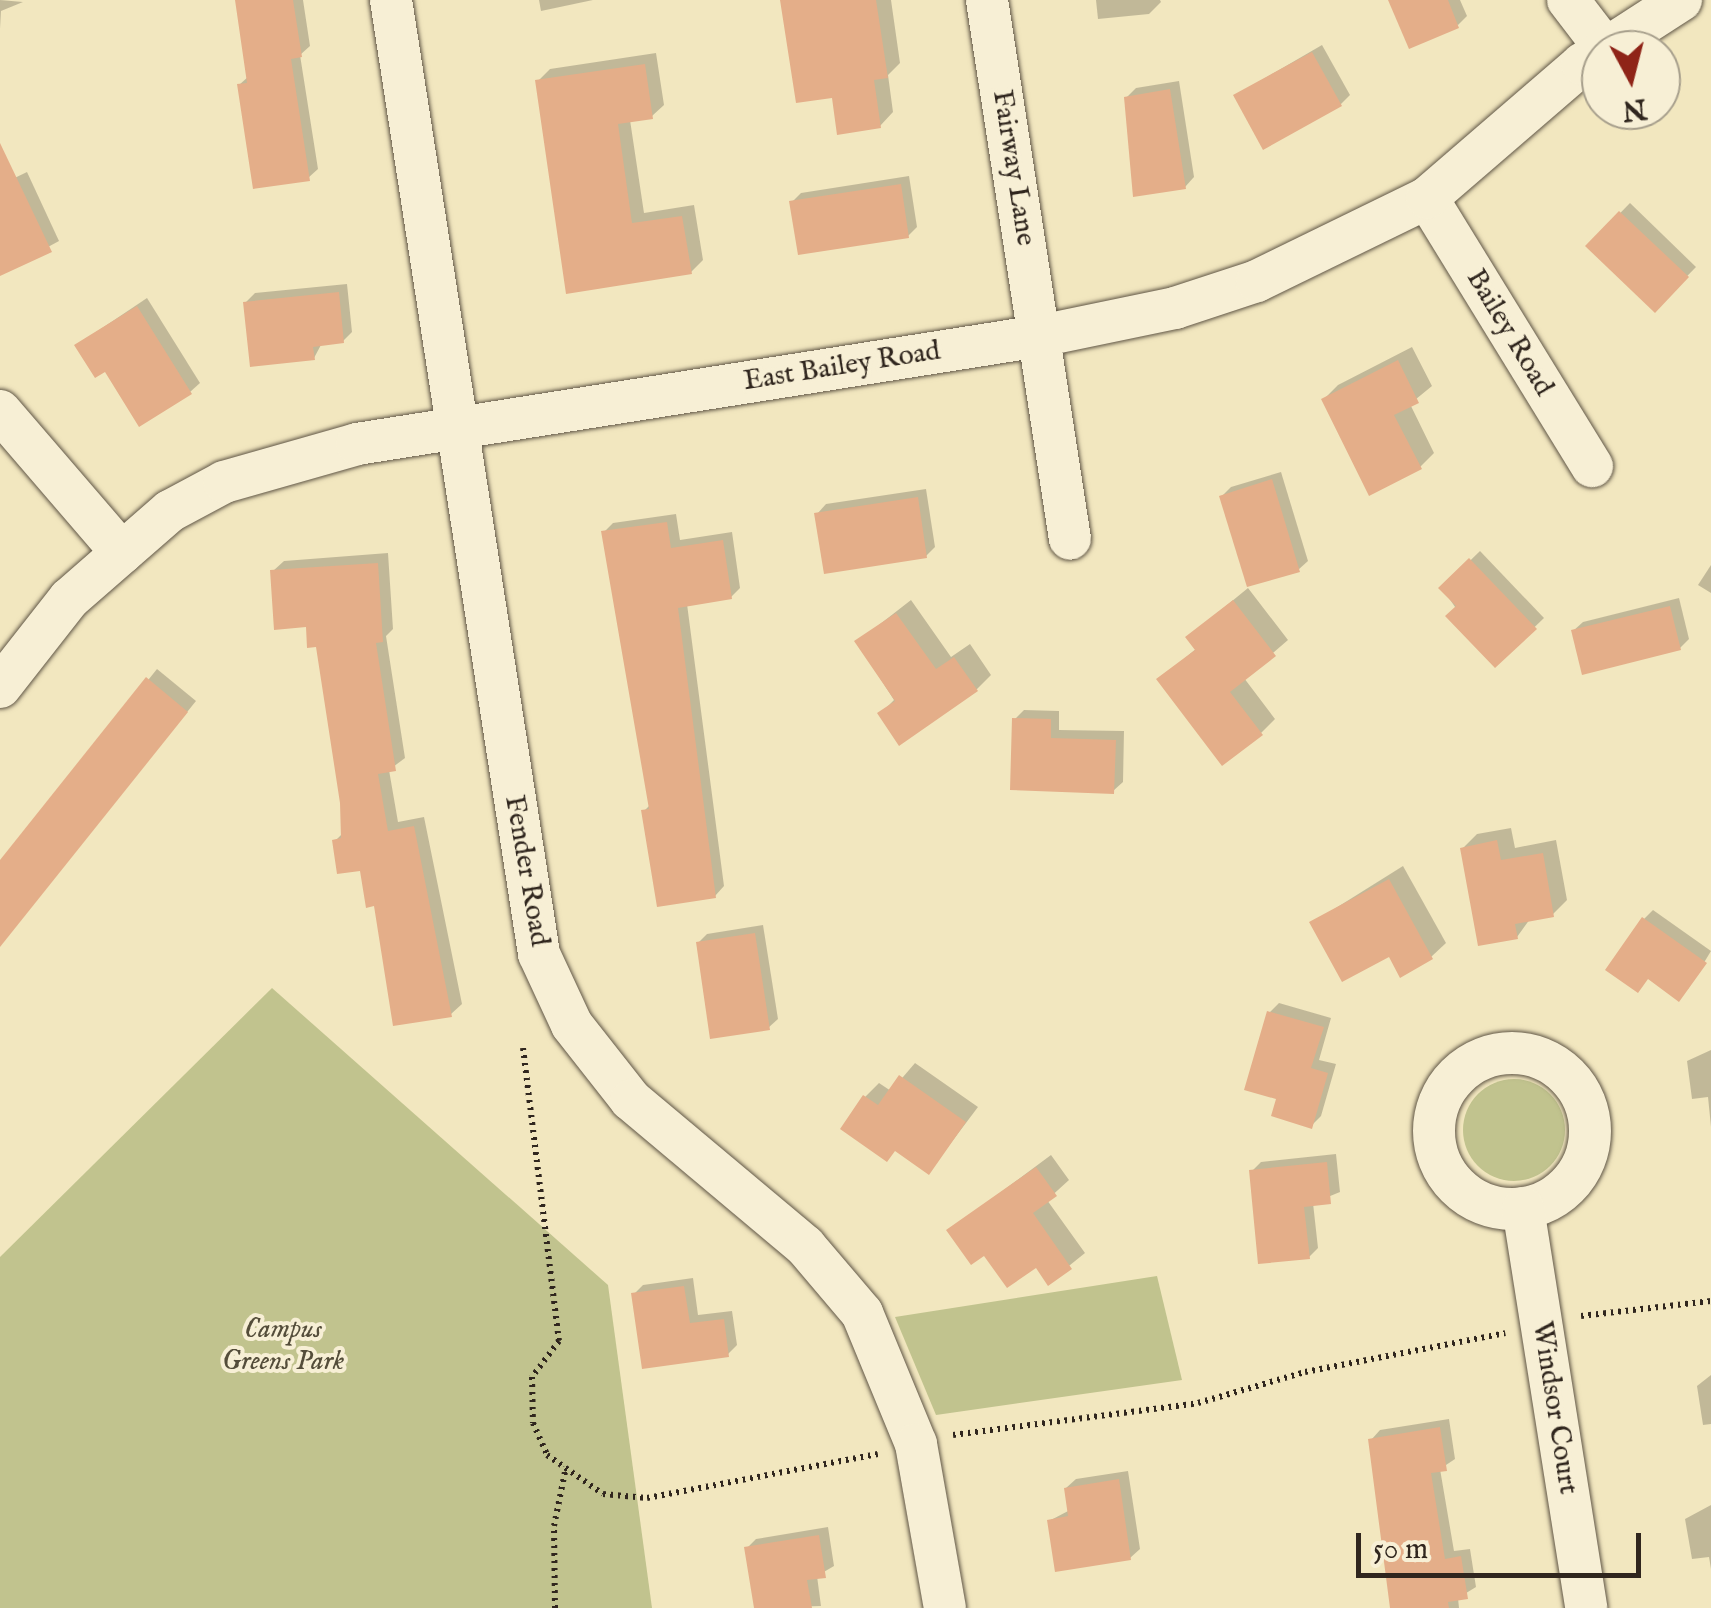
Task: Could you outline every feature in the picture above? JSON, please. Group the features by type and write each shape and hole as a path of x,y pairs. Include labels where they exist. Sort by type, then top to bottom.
{"street":[{"name":"Fender Road","path":"391,0 460,427 524,866 551,985 590,1052 631,1100 838,1280 862,1313 916,1444 945,1608"},
{"name":"Fairway Lane","path":"987,0 1040,336"},
{"path":"1568,0 1590,30"},
{"name":"East Bailey Road","path":"1632,30 1680,0"},
{"name":"East Bailey Road","path":"0,687 69,599 170,510 224,482 307,454 1040,336 1176,308 1257,281 1427,198 1581,67"},
{"name":"Bailey Road","path":"1427,198 1592,466"},
{"path":"1040,336 1070,539"},
{"path":"0,410 122,553"},
{"name":"Windsor Court","path":"1524,1208 1586,1608"}],"path":[{"path":"523,1048 559,1340 532,1377 533,1423 547,1454 603,1494 648,1498 975,1430 1198,1403 1304,1372 1540,1325 1663,1302 1711,1302"},
{"path":"555,1608 554,1526 566,1467"}],"green space":[{"name":"Campus Greens Park","path":"272,988 608,1285 652,1608 0,1608 0,1257"},
{"path":"1514,1079 1533,1083 1550,1094 1561,1111 1565,1130 1561,1149 1550,1166 1533,1177 1514,1181 1495,1177 1478,1166 1467,1149 1463,1130 1467,1111 1478,1094 1495,1083"},
{"path":"1157,1276 1182,1380 936,1415 895,1317"}],"building":[{"path":"235,0 293,0 302,57 291,59 310,181 253,189 237,84 247,83"},
{"path":"780,0 876,0 888,78 874,80 881,128 837,135 832,98 796,103"},
{"path":"1388,0 1448,0 1459,28 1409,49"},
{"path":"1312,52 1342,106 1263,150 1233,95"},
{"path":"645,64 653,119 618,124 632,223 682,216 692,274 566,294 535,80"},
{"path":"1170,89 1186,189 1133,197 1124,97"},
{"path":"0,143 52,252 0,276"},
{"path":"901,184 909,238 798,255 789,201"},
{"path":"1619,211 1689,277 1655,313 1585,246"},
{"path":"339,292 344,343 313,347 315,360 250,367 243,302"},
{"path":"137,306 192,394 139,427 105,372 95,378 74,345"},
{"path":"1398,360 1419,403 1394,415 1422,469 1369,496 1321,399"},
{"path":"1272,479 1300,572 1247,587 1219,496"},
{"path":"918,497 927,558 824,574 814,513"},
{"path":"667,522 671,548 723,540 732,599 678,608 716,898 657,907 641,810 649,809 601,531"},
{"path":"1469,558 1537,629 1495,668 1445,616 1456,606 1438,588"},
{"path":"378,563 383,642 376,643 396,771 378,774 388,831 414,826 452,1017 393,1026 374,906 366,908 360,871 337,874 332,840 341,838 340,803 316,647 307,648 306,627 274,630 270,570"},
{"path":"1233,600 1276,656 1230,692 1263,735 1222,766 1156,679 1195,650 1185,637"},
{"path":"1670,606 1681,650 1582,675 1571,630"},
{"path":"896,613 936,669 954,657 978,691 899,746 877,713 895,701 854,641"},
{"path":"146,677 188,712 0,947 0,860"},
{"path":"1012,718 1051,719 1051,738 1116,740 1114,794 1010,790"},
{"path":"1497,840 1501,860 1543,853 1554,917 1515,924 1518,939 1478,946 1460,848"},
{"path":"1389,879 1433,959 1400,978 1389,957 1342,982 1309,922"},
{"path":"1642,917 1707,963 1679,1002 1648,979 1638,993 1605,970"},
{"path":"755,933 770,1030 710,1039 696,942"},
{"path":"1267,1011 1324,1027 1311,1068 1328,1073 1312,1129 1271,1116 1276,1099 1244,1090"},
{"path":"899,1075 966,1122 929,1175 895,1151 887,1162 840,1129 863,1095 878,1105"},
{"path":"1327,1162 1331,1204 1304,1207 1310,1259 1258,1264 1249,1170"},
{"path":"1036,1167 1057,1196 1033,1213 1072,1269 1048,1286 1036,1268 1007,1288 984,1256 971,1265 946,1230"},
{"path":"684,1286 690,1323 724,1319 729,1357 642,1369 631,1293"},
{"path":"1440,1427 1447,1471 1431,1473 1445,1559 1461,1556 1468,1599 1448,1602 1449,1608 1390,1608 1368,1439"},
{"path":"1119,1479 1131,1560 1055,1572 1047,1520 1068,1516 1064,1488"},
{"path":"819,1535 826,1578 807,1580 812,1608 754,1608 744,1547"}]}
